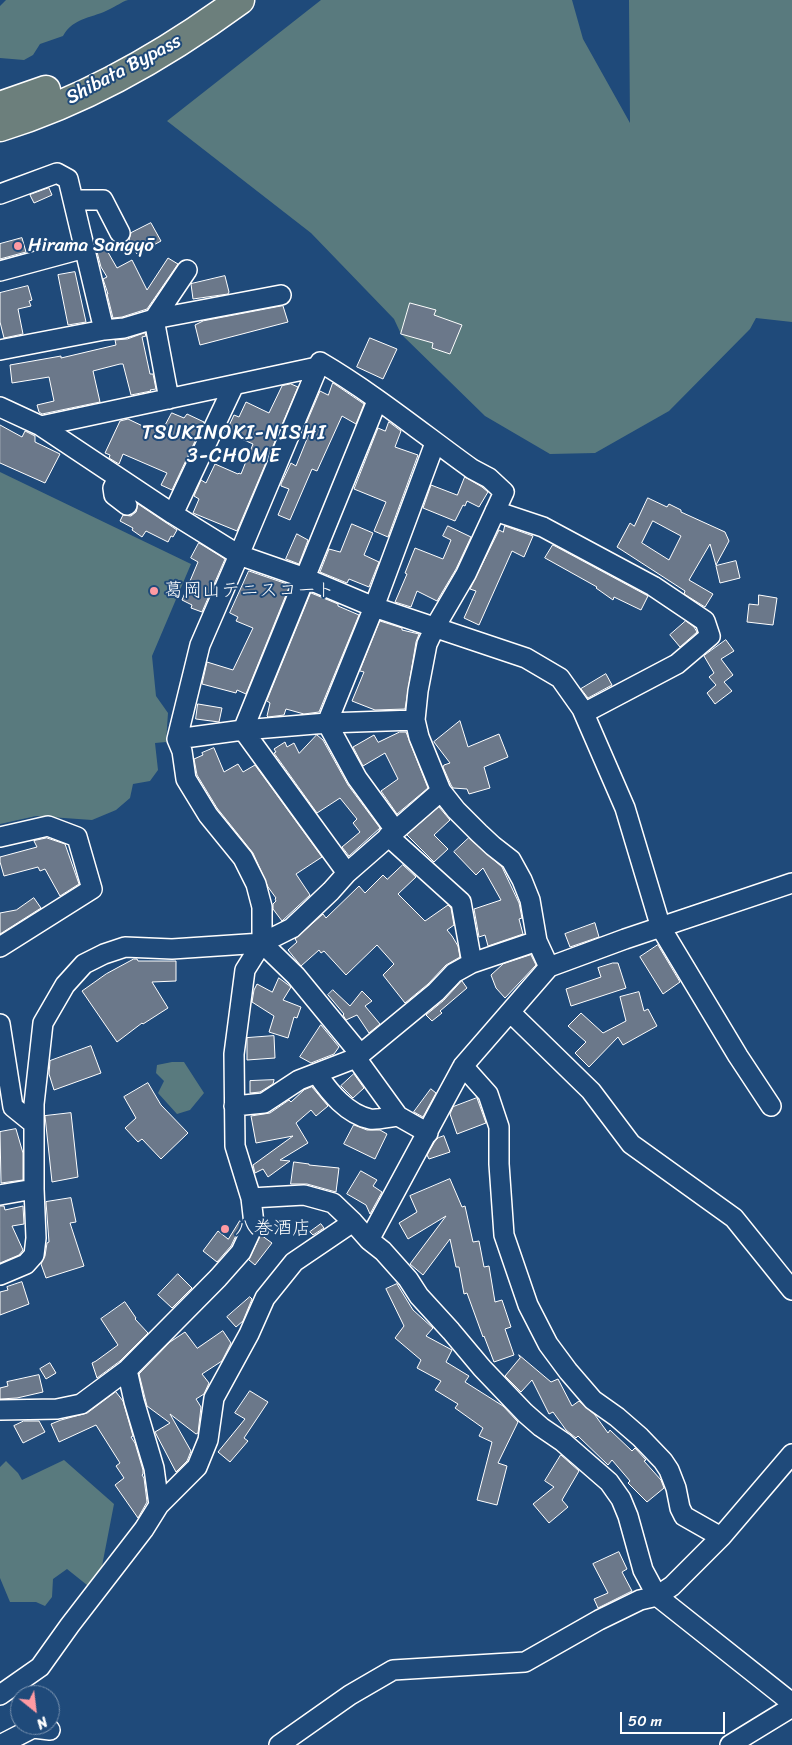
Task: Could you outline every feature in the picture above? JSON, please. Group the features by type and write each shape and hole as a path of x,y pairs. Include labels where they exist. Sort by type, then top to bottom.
{"highway":[{"name":"Shibata Bypass","path":"0,106 61,84 127,52 165,30 210,0"},
{"name":"Shibata Bypass","path":"0,127 48,109 118,77 184,38 240,0"}],"street":[{"path":"0,194 57,173 68,179 104,330"},
{"path":"73,200 103,200 120,232"},
{"path":"0,271 84,248"},
{"path":"169,399 154,319 187,270"},
{"path":"0,350 104,330 124,328 154,319 281,295"},
{"path":"0,1410 57,1409 81,1404 127,1370 212,1285 241,1252 254,1224 251,1198 235,1146 234,1054 244,970 262,943 262,907 256,884 243,858 208,815 186,778 182,751 177,739 200,645 320,362 357,384 472,470 489,478 504,492 466,574 427,644 418,691 415,720 419,737 441,792 479,833 512,860 530,900 537,941 549,967"},
{"path":"41,426 317,367"},
{"path":"173,514 234,385"},
{"path":"243,730 378,401"},
{"path":"0,407 41,426 173,514 239,555 305,578 374,607 526,658 560,678 584,713 625,808 661,928 770,1106"},
{"path":"327,723 374,607 435,443"},
{"path":"118,478 113,488 114,495 127,505"},
{"path":"495,511 543,527 654,586 705,621 710,636 677,664 584,713"},
{"path":"177,739 243,730 327,723 415,720"},
{"path":"327,723 357,778 392,833 462,902 472,963"},
{"path":"243,730 347,872"},
{"path":"0,1275 26,1264 34,1254 36,1238 34,1104 43,1022 65,985 84,964 104,954 125,947 172,949 262,943 292,928 331,891 347,872 441,792"},
{"path":"0,837 48,826 77,837 92,889 0,947"},
{"path":"369,1240 463,1066 549,967 792,883"},
{"path":"234,1106 264,1103 299,1080 356,1058 436,992 454,974 472,963 537,941"},
{"path":"262,943 296,976 356,1049 356,1058 398,1116 428,1133"},
{"path":"510,1012 591,1091 631,1144 734,1218 792,1290"},
{"path":"0,1024 6,1108 34,1124"},
{"path":"463,1066 488,1094 498,1128 504,1235 528,1305 548,1344 593,1400 640,1437 663,1460 676,1488 680,1508 684,1516 721,1537"},
{"path":"317,1074 326,1088 352,1112 372,1119 398,1116"},
{"path":"0,1195 34,1189"},
{"path":"251,1198 304,1195 333,1203 369,1240 383,1251 408,1279 419,1296 452,1331 482,1368 525,1413 541,1427 564,1442 609,1482 621,1499 628,1516 643,1570 657,1596 792,1705 730,1745"},
{"path":"0,1696 40,1667 144,1529 159,1504 196,1467 208,1440 214,1398 245,1342 265,1298 294,1262 353,1222"},
{"path":"127,1370 154,1468 159,1504"},
{"path":"279,1745 350,1695 393,1670 525,1662 599,1620 640,1600 657,1596 672,1586 721,1537 792,1454"},
{"path":"0,1745 19,1735"}],"green space":[{"path":"6,0 128,0 104,12 78,21 63,36 40,44 33,55 24,60 0,58 0,6"},
{"path":"321,0 572,0 583,39 630,123 629,0 792,0 792,322 756,318 750,329 669,411 595,453 550,454 485,416 401,334 394,319 311,233 167,121"},
{"path":"0,472 191,564 152,656 156,696 168,713 166,742 155,743 158,770 150,781 133,784 130,798 116,810 92,820 36,816 0,824"},
{"path":"184,1062 204,1093 190,1110 177,1114 158,1093 164,1081 156,1073 157,1065"},
{"path":"64,1460 114,1504 102,1566 92,1589 67,1569 53,1579 52,1597 45,1606 36,1602 10,1602 0,1578 0,1467 6,1461 22,1480"}],"building":[{"path":"49,188 52,195 34,203 30,195"},
{"path":"151,223 161,241 137,254 129,240 131,233"},
{"path":"22,238 26,252 0,259 0,244"},
{"path":"105,247 117,268 132,260 147,290 168,258 178,264 147,309 113,318 103,279 107,277 101,267 97,252"},
{"path":"75,272 86,322 68,325 58,275"},
{"path":"225,276 228,294 193,299 191,284"},
{"path":"28,286 32,300 29,301 31,306 18,309 23,334 4,338 0,322 0,293"},
{"path":"410,303 436,310 434,315 462,325 450,354 432,348 433,343 401,334"},
{"path":"283,306 288,322 200,345 195,325 203,321"},
{"path":"145,333 146,336 142,337 150,374 153,374 156,389 151,391 131,395 123,364 120,364 93,371 100,402 42,414 39,412 37,405 54,401 49,377 12,383 10,365 61,356 61,358 116,345 115,340 127,339"},
{"path":"370,338 397,349 383,379 357,367"},
{"path":"333,383 364,404 356,424 342,416 317,471 312,469 290,520 278,515 289,489 281,486 281,484 291,463 296,466 309,434 303,431 320,391 328,395"},
{"path":"291,384 298,387 237,531 193,513 199,499 194,496 201,480 206,483 215,464 241,474 253,444 226,432 234,415 239,417 246,402 269,413 282,386"},
{"path":"172,413 184,418 187,414 204,422 172,490 161,485 167,473 123,454 119,464 109,458 110,455 105,453 120,421 128,419 149,429 151,425 162,430"},
{"path":"389,422 401,431 395,447 418,455 388,537 374,531 386,502 354,489 378,428 385,431"},
{"path":"0,425 22,437 25,431 35,436 35,442 60,454 45,483 0,463"},
{"path":"465,477 488,492 479,507 467,501 455,521 423,508 431,485 457,495"},
{"path":"648,498 667,507 669,504 681,510 681,512 725,532 729,541 716,565 710,544 689,580 713,594 705,607 684,594 685,591 617,547 630,523 634,526","holes":["653,521 681,536 669,560 642,543"]},
{"path":"138,504 177,530 168,542 146,531 142,537 132,530 133,528 120,521 123,515 131,516 136,512"},
{"path":"352,524 373,533 364,555 379,562 369,587 349,579 347,583 320,572 329,549 340,552"},
{"path":"448,526 471,537 456,569 437,601 417,591 411,607 395,602 407,574 405,573 415,548 443,559 451,540 443,536"},
{"path":"505,526 533,536 524,557 512,551 479,625 464,618 476,591 470,589 499,530 503,532"},
{"path":"297,534 308,540 299,564 286,559"},
{"path":"199,543 225,559 202,612 191,608 192,605 182,600 198,562 191,558"},
{"path":"553,545 648,596 641,610 614,597 613,600 597,587 545,558"},
{"path":"736,561 740,578 720,583 716,566"},
{"path":"249,571 290,585 246,694 237,690 236,693 202,684 207,662 233,670 253,628 236,621 238,617 230,613"},
{"path":"311,593 359,615 319,712 304,714 286,709 284,715 268,717 270,703 267,701"},
{"path":"759,595 777,598 773,625 747,622 749,604 758,605"},
{"path":"380,621 402,628 402,630 419,634 405,709 375,710 352,701 364,672 360,671"},
{"path":"686,621 697,632 680,647 670,635"},
{"path":"726,640 734,651 721,659 733,675 724,682 732,691 715,704 707,693 716,685 709,677 714,673 704,656"},
{"path":"606,674 612,685 588,698 581,689"},
{"path":"198,704 222,708 219,722 196,719"},
{"path":"460,721 468,747 499,734 508,757 484,767 490,788 469,794 467,789 453,788 443,767 450,763 434,742"},
{"path":"400,732 406,732 428,788 397,814 381,791 398,779 385,753 363,766 353,747 374,735 378,742"},
{"path":"317,735 323,740 348,785 380,828 349,856 342,847 360,832 353,823 357,819 340,798 317,813 274,753 276,752 274,749 285,742 287,747 294,743 299,753"},
{"path":"214,748 224,772 238,764 243,772 255,765 322,857 296,874 310,895 282,921 273,909 276,898 268,887 253,853 217,808 197,775 194,759"},
{"path":"439,807 450,820 434,835 448,849 434,862 407,835"},
{"path":"47,838 65,844 79,884 60,896 45,869 40,871 38,867 4,876 0,862 0,857 37,847 34,841"},
{"path":"469,838 502,867 519,903 522,918 519,919 523,934 488,946 485,935 479,937 474,909 501,900 483,868 476,875 454,852"},
{"path":"403,865 416,877 398,894 425,921 448,905 451,908 454,925 447,930 458,946 460,957 446,965 428,984 405,1003 383,975 394,964 377,945 346,975 324,951 321,953 319,950 301,966 288,950 297,942 295,939 323,914 326,918 359,886 365,893 383,875 387,879"},
{"path":"34,898 41,908 0,934 0,913 16,910"},
{"path":"595,923 599,937 570,947 565,934"},
{"path":"658,945 680,982 663,994 640,957"},
{"path":"531,955 536,965 505,998 496,988 491,975 503,964"},
{"path":"134,959 138,961 176,961 176,981 152,982 168,1008 142,1023 117,1042 82,991 106,974"},
{"path":"618,963 626,988 571,1006 566,989 601,977 598,968"},
{"path":"279,978 291,987 283,1000 301,1007 297,1018 294,1017 288,1038 269,1032 274,1016 252,1002 257,984 272,992"},
{"path":"462,981 467,988 440,1011 442,1013 432,1021 426,1015"},
{"path":"333,990 350,1006 362,991 372,1001 365,1006 380,1024 369,1033 357,1015 346,1020 344,1014 328,995"},
{"path":"639,992 644,1011 648,1009 657,1026 623,1045 618,1037 589,1067 575,1053 586,1042 568,1026 581,1013 603,1033 626,1021 620,997"},
{"path":"321,1025 339,1047 334,1054 311,1063 300,1057"},
{"path":"274,1036 275,1058 247,1060 247,1038"},
{"path":"91,1046 101,1073 54,1090 49,1074 50,1061"},
{"path":"354,1074 364,1088 353,1098 341,1086"},
{"path":"274,1080 273,1084 260,1092 250,1093 250,1081"},
{"path":"148,1083 161,1105 188,1133 161,1159 142,1139 138,1142 125,1128 136,1118 124,1097"},
{"path":"312,1087 328,1106 316,1116 311,1110 296,1123 308,1143 280,1160 290,1161 268,1177 263,1169 255,1173 253,1165 293,1136 256,1143 251,1116 270,1113 289,1100 291,1102 304,1090"},
{"path":"431,1089 436,1093 423,1117 414,1112"},
{"path":"477,1098 486,1123 457,1134 450,1114 453,1107"},
{"path":"71,1113 78,1177 52,1182 45,1116"},
{"path":"354,1125 367,1130 380,1130 387,1134 375,1159 344,1144"},
{"path":"16,1129 23,1153 23,1180 1,1183 0,1132"},
{"path":"444,1136 450,1152 429,1159 427,1155 435,1141"},
{"path":"294,1162 339,1168 336,1192 307,1184 291,1184"},
{"path":"361,1171 377,1180 373,1186 382,1192 370,1214 366,1205 347,1194"},
{"path":"450,1179 462,1207 465,1206 473,1242 479,1241 484,1267 489,1266 495,1302 502,1300 511,1327 505,1329 514,1355 494,1362 467,1293 464,1294 459,1267 456,1267 450,1239 423,1275 410,1264 446,1216 408,1239 399,1223 417,1212 410,1196"},
{"path":"71,1198 76,1222 70,1223 84,1266 46,1278 41,1264 45,1256 47,1243 49,1242 46,1202"},
{"path":"0,1206 4,1206 5,1210 23,1206 24,1224 12,1226 23,1250 19,1255 0,1263"},
{"path":"240,1221 242,1223 231,1246 217,1262 203,1251 218,1231 228,1239"},
{"path":"321,1224 324,1228 313,1235 310,1232"},
{"path":"261,1235 272,1243 255,1265 249,1260"},
{"path":"178,1274 192,1288 172,1308 158,1295"},
{"path":"22,1282 29,1304 0,1315 0,1292 8,1290 7,1287"},
{"path":"397,1284 413,1310 433,1328 426,1336 452,1350 446,1362 469,1376 465,1382 503,1406 518,1422 498,1463 507,1466 497,1505 477,1500 492,1442 479,1436 483,1428 455,1408 458,1404 435,1390 441,1381 417,1368 421,1360 395,1338 404,1326 386,1289"},
{"path":"250,1297 252,1299 243,1321 236,1327 227,1317"},
{"path":"125,1302 135,1319 148,1333 120,1361 97,1378 92,1363 118,1345 101,1319"},
{"path":"223,1331 231,1343 222,1361 202,1374 209,1383 204,1394 196,1399 201,1407 198,1433 196,1434 170,1414 191,1451 187,1461 176,1472 155,1432 170,1423 147,1406 139,1374 170,1342 185,1332 197,1348"},
{"path":"519,1355 551,1382 558,1379 572,1406 579,1401 595,1415 608,1433 610,1430 632,1451 635,1448 661,1480 664,1488 647,1502 628,1483 630,1481 612,1460 608,1465 578,1436 576,1438 566,1430 553,1412 549,1414 532,1380 521,1392 505,1376 520,1358"},
{"path":"50,1363 56,1373 46,1379 40,1369"},
{"path":"39,1375 43,1392 17,1398 0,1399 0,1388 8,1386 7,1382"},
{"path":"250,1391 268,1402 244,1438 248,1441 230,1462 218,1452 245,1419 235,1413"},
{"path":"116,1392 123,1401 133,1436 131,1437 135,1443 143,1470 142,1475 147,1502 138,1518 115,1485 124,1478 116,1466 120,1463 96,1425 59,1442 51,1424 87,1413"},
{"path":"24,1421 39,1421 45,1432 23,1443 14,1426"},
{"path":"561,1455 579,1471 562,1500 568,1507 549,1523 533,1504 554,1487 545,1481"},
{"path":"619,1552 627,1569 622,1572 632,1591 598,1608 594,1599 608,1593 593,1564"}],"place":[{"name":"Hirama Sangyō","path":"18,246"},
{"name":"葛岡山テニスコート","path":"154,591"},
{"name":"八巻酒店","path":"225,1229"}],"district":[{"name":"TSUKINOKI-NISHI 3-CHOME","path":"234,446"}]}
